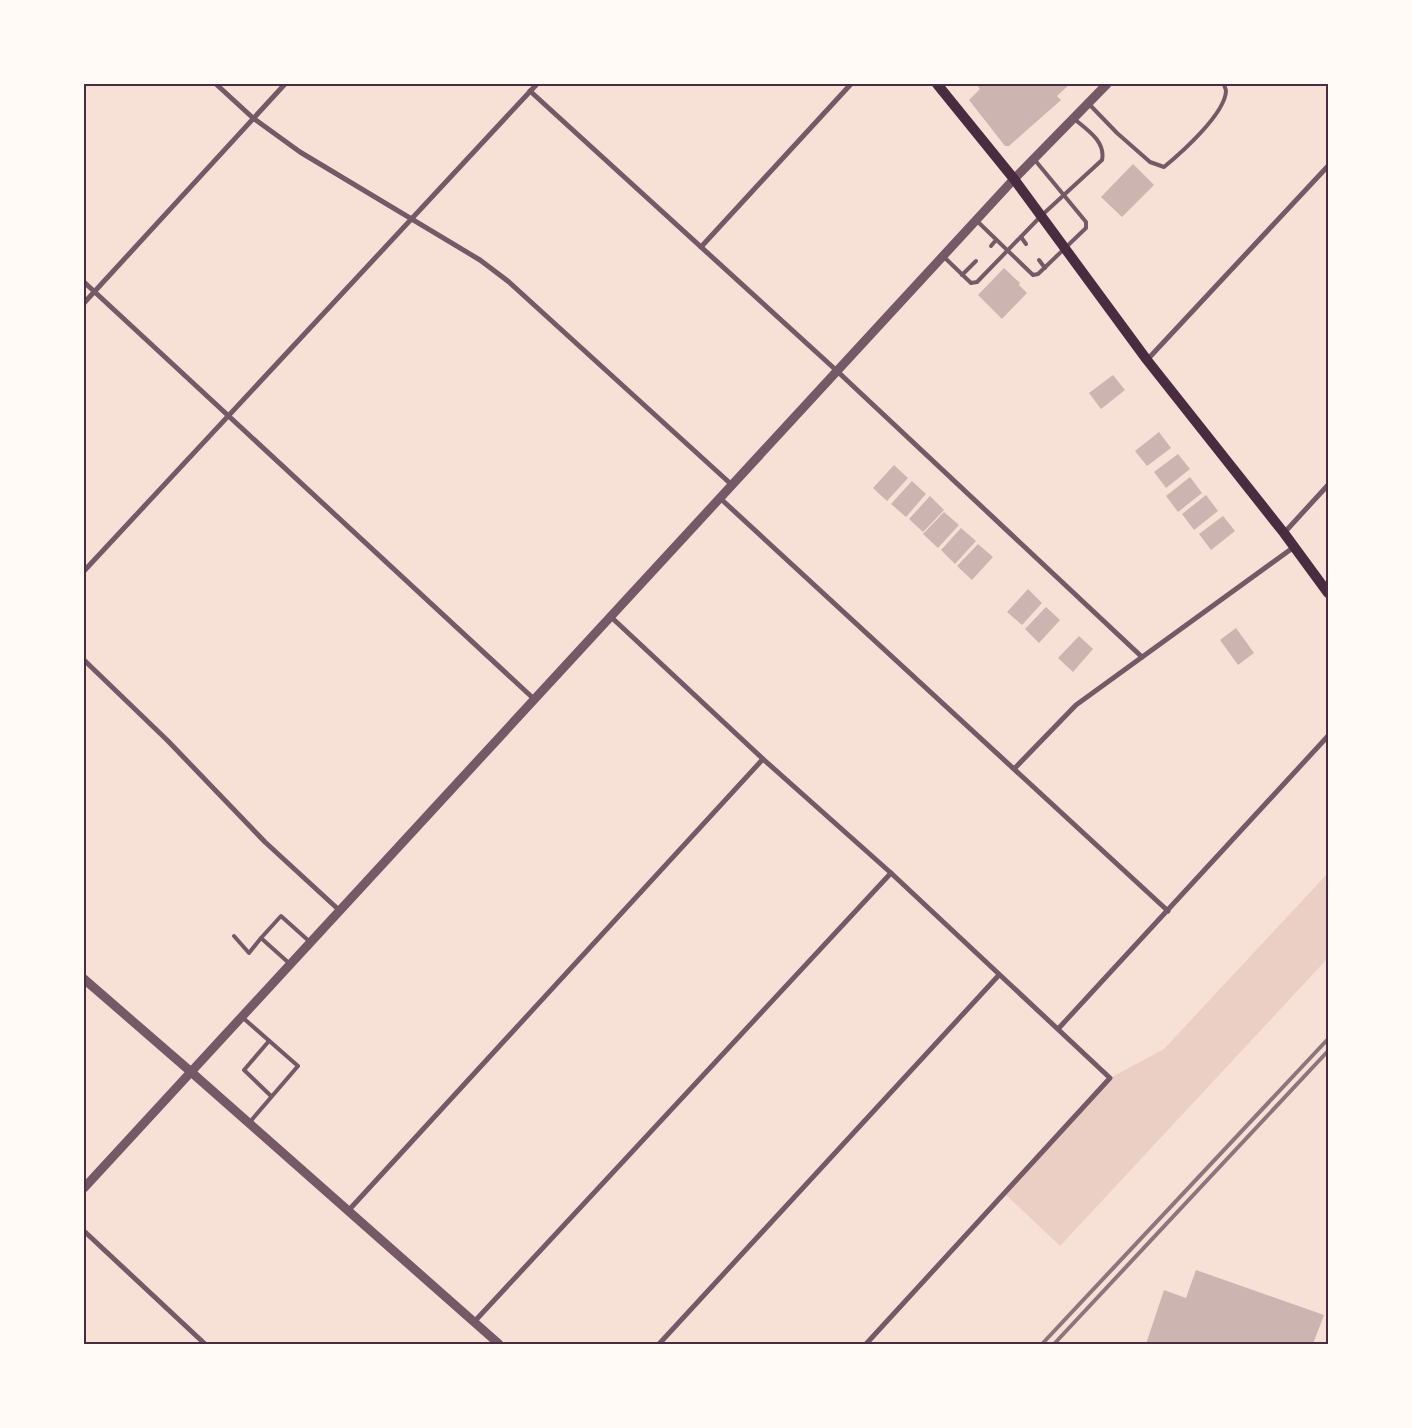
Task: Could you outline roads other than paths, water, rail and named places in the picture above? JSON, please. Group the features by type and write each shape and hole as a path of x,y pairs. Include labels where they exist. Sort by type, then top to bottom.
{"main road":[{"path":"936,84 1014,179 1148,360 1284,532 1328,593"}],"street":[{"path":"216,84 253,118 300,152 480,260 509,282 732,486"},
{"path":"84,303 286,84"},
{"path":"84,571 410,218 537,84"},
{"path":"701,247 851,84"},
{"path":"84,1188 976,220 1107,84"},
{"path":"530,91 837,371 1142,657"},
{"path":"1148,360 1328,166"},
{"path":"84,282 534,699"},
{"path":"1284,532 1328,485"},
{"path":"720,498 1168,911"},
{"path":"1015,768 1076,704 1294,546"},
{"path":"610,616 763,759 891,873 1110,1078 866,1344"},
{"path":"84,660 168,741 265,842 339,910"},
{"path":"1058,1029 1328,736"},
{"path":"348,1211 763,759"},
{"path":"474,1322 891,873"},
{"path":"658,1344 1000,975"},
{"path":"84,979 249,1122 499,1344"},
{"path":"84,1231 205,1344"}],"lane":[{"path":"1088,103 1117,133 1150,162 1164,167 1185,149 1219,110 1226,91 1224,84"},
{"path":"943,256 971,283 977,282 1041,216 1102,160 1104,152 1098,140 1074,118"},
{"path":"976,220 1033,275 1038,274 1045,268 1086,228 1086,222 1034,159"},
{"path":"1021,237 1026,244"},
{"path":"991,246 996,240"},
{"path":"1039,260 1045,268"},
{"path":"962,275 976,261"},
{"path":"234,936 249,953 281,916 310,942"},
{"path":"261,938 290,964"},
{"path":"242,1016 298,1066 249,1122"},
{"path":"269,1040 244,1070 271,1096"}],"railway":[{"path":"1042,1344 1328,1039"},
{"path":"1054,1344 1328,1051"}]}
